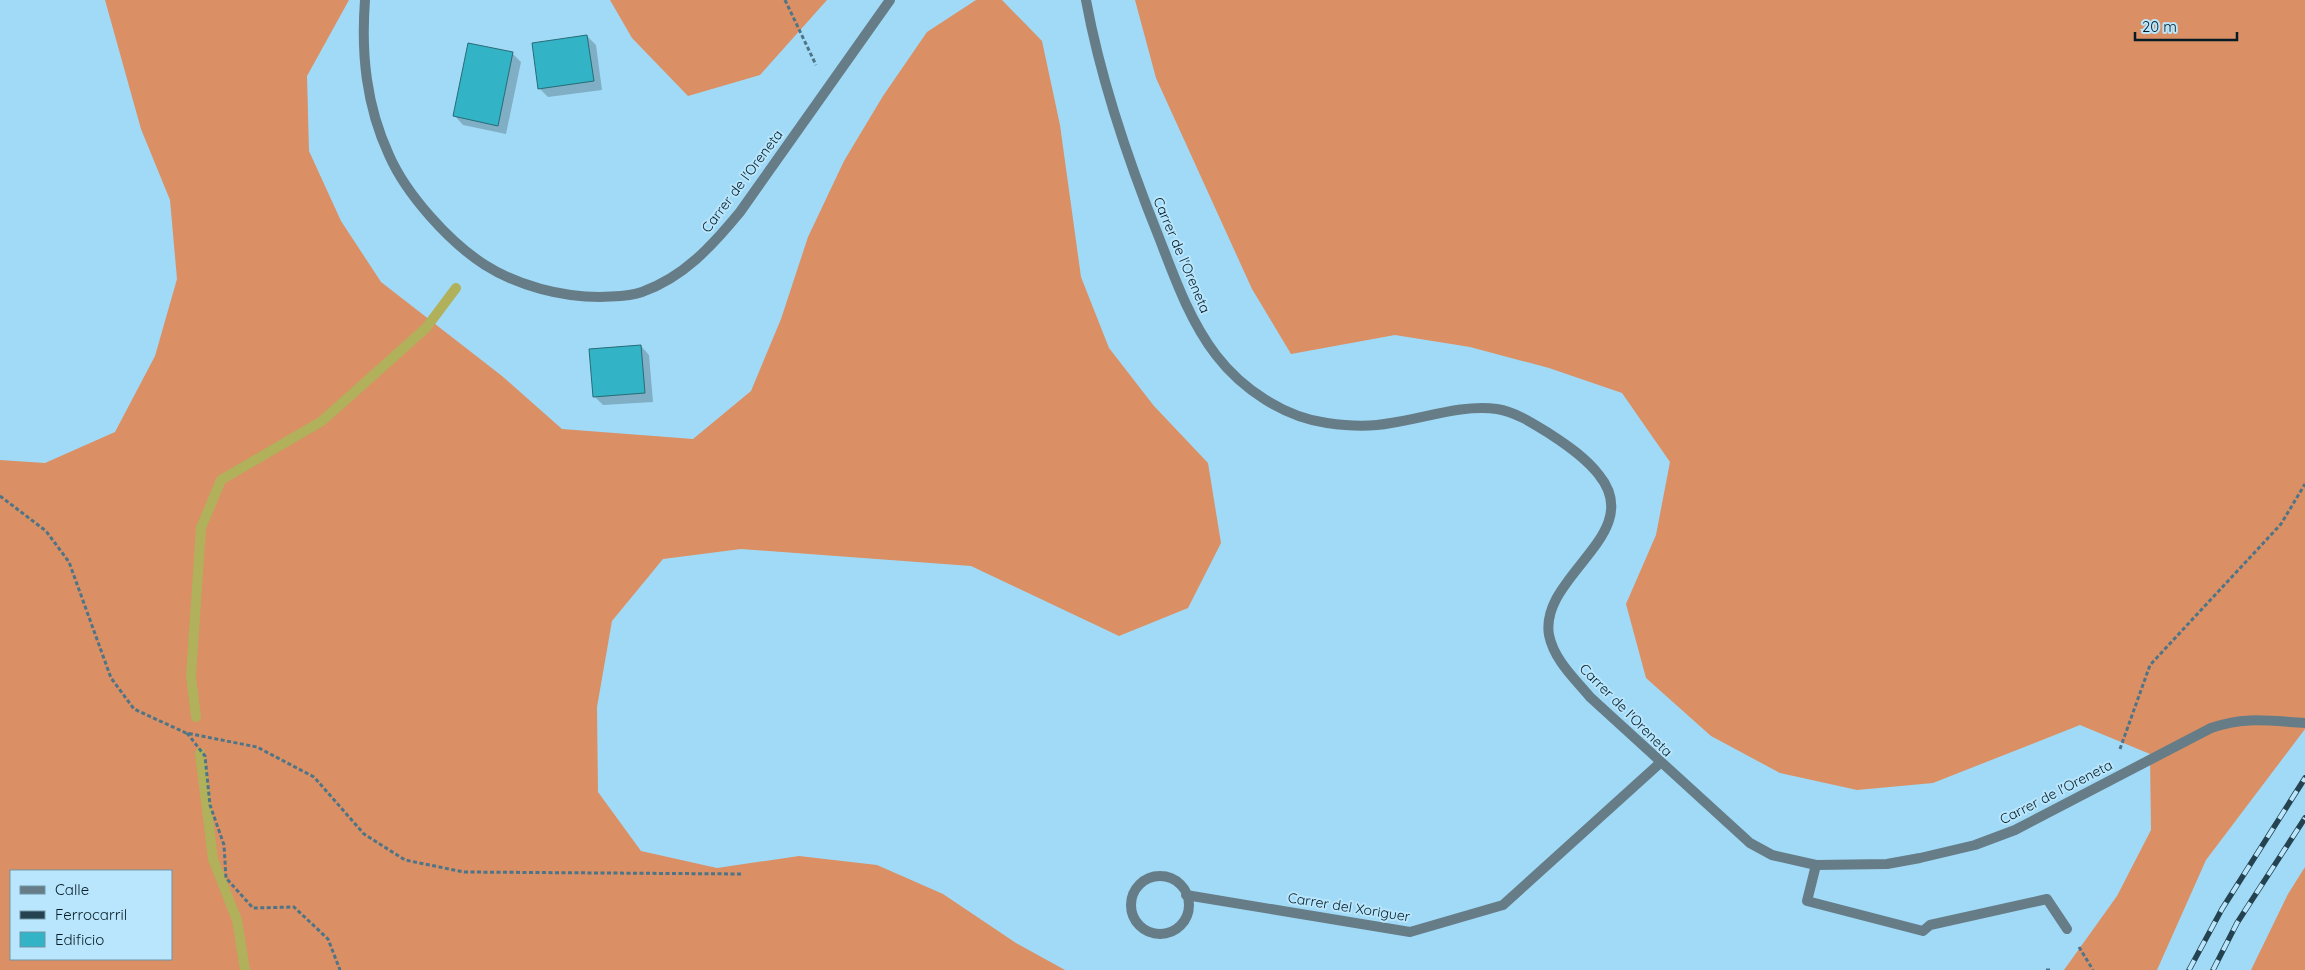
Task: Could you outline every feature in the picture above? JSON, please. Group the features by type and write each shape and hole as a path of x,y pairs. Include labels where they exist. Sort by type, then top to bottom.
{"street":[{"name":"Carrer de l'Oreneta","path":"366,0 364,60 368,90 389,156 408,189 434,220 486,265 527,284 561,293 589,297 640,293 664,282 692,264 717,240 740,212 890,0"},
{"name":"Carrer de l'Oreneta","path":"1086,0 1117,118 1137,183 1193,319 1216,354 1239,381 1268,402 1324,423 1351,425 1388,424 1466,410 1505,411 1525,419 1559,440 1588,463 1608,488 1610,504 1608,522 1596,546 1557,594 1549,620 1549,635 1555,652 1590,697 1660,763 1750,843 1772,855 1816,865 1887,864 1976,845 2015,830 2185,740 2228,722 2252,719 2303,723"},
{"name":"Carrer del Xoriguer","path":"1186,895 1410,932 1503,905 1660,763"},
{"path":"1816,865 1808,901 1923,931 1930,924 2047,899 2066,929"},
{"path":"1159,875 1176,881 1183,887 1186,895 1189,905 1187,915 1182,924 1165,934 1145,930 1137,924 1132,915 1136,887 1150,877 1159,875"}],"path":[{"path":"785,0 814,59"},
{"path":"2109,780 2150,665 2281,524 2305,484"},
{"path":"0,496 46,531 69,562 111,678 134,708 186,733 258,747 314,777 364,834 404,860 464,872 742,874"},
{"path":"186,733 205,756 210,805 224,845 226,878 253,908 294,907 328,939 340,970"},
{"path":"2046,970 2052,970"}],"shaded area":[{"path":"105,0 349,0 307,76 309,151 341,221 381,282 502,376 562,429 693,439 751,391 781,319 808,237 844,161 883,96 927,32 976,0 1002,0 1042,41 1060,125 1081,277 1109,348 1154,406 1208,463 1221,543 1188,608 1119,636 971,566 741,549 663,559 612,621 597,707 598,792 641,851 717,868 799,856 877,865 943,894 1016,943 1065,970 0,970 0,460 45,463 115,432 155,356 177,279 170,200 141,129"},
{"path":"610,0 827,0 760,75 688,96 632,38"},
{"path":"1135,0 2305,0 2305,729 2206,860 2157,970 2064,970 2117,896 2151,830 2150,754 2080,725 1933,783 1857,790 1780,773 1711,736 1646,678 1626,604 1656,535 1670,462 1622,393 1549,368 1470,347 1395,335 1291,354 1252,289 1156,78"},
{"path":"2305,867 2305,970 2251,970 2288,894"}],"building":[{"path":"587,35 594,81 538,89 532,43"},
{"path":"468,43 513,52 498,126 453,116"},
{"path":"641,345 645,393 593,397 589,349"}],"waterway":[{"path":"196,717 191,676 201,528 221,480 322,421 426,328 456,288"},
{"path":"200,753 213,859 237,920 245,970"}],"railway":[{"path":"2189,970 2222,909 2305,778"},
{"path":"2213,970 2237,923 2305,818"}]}
